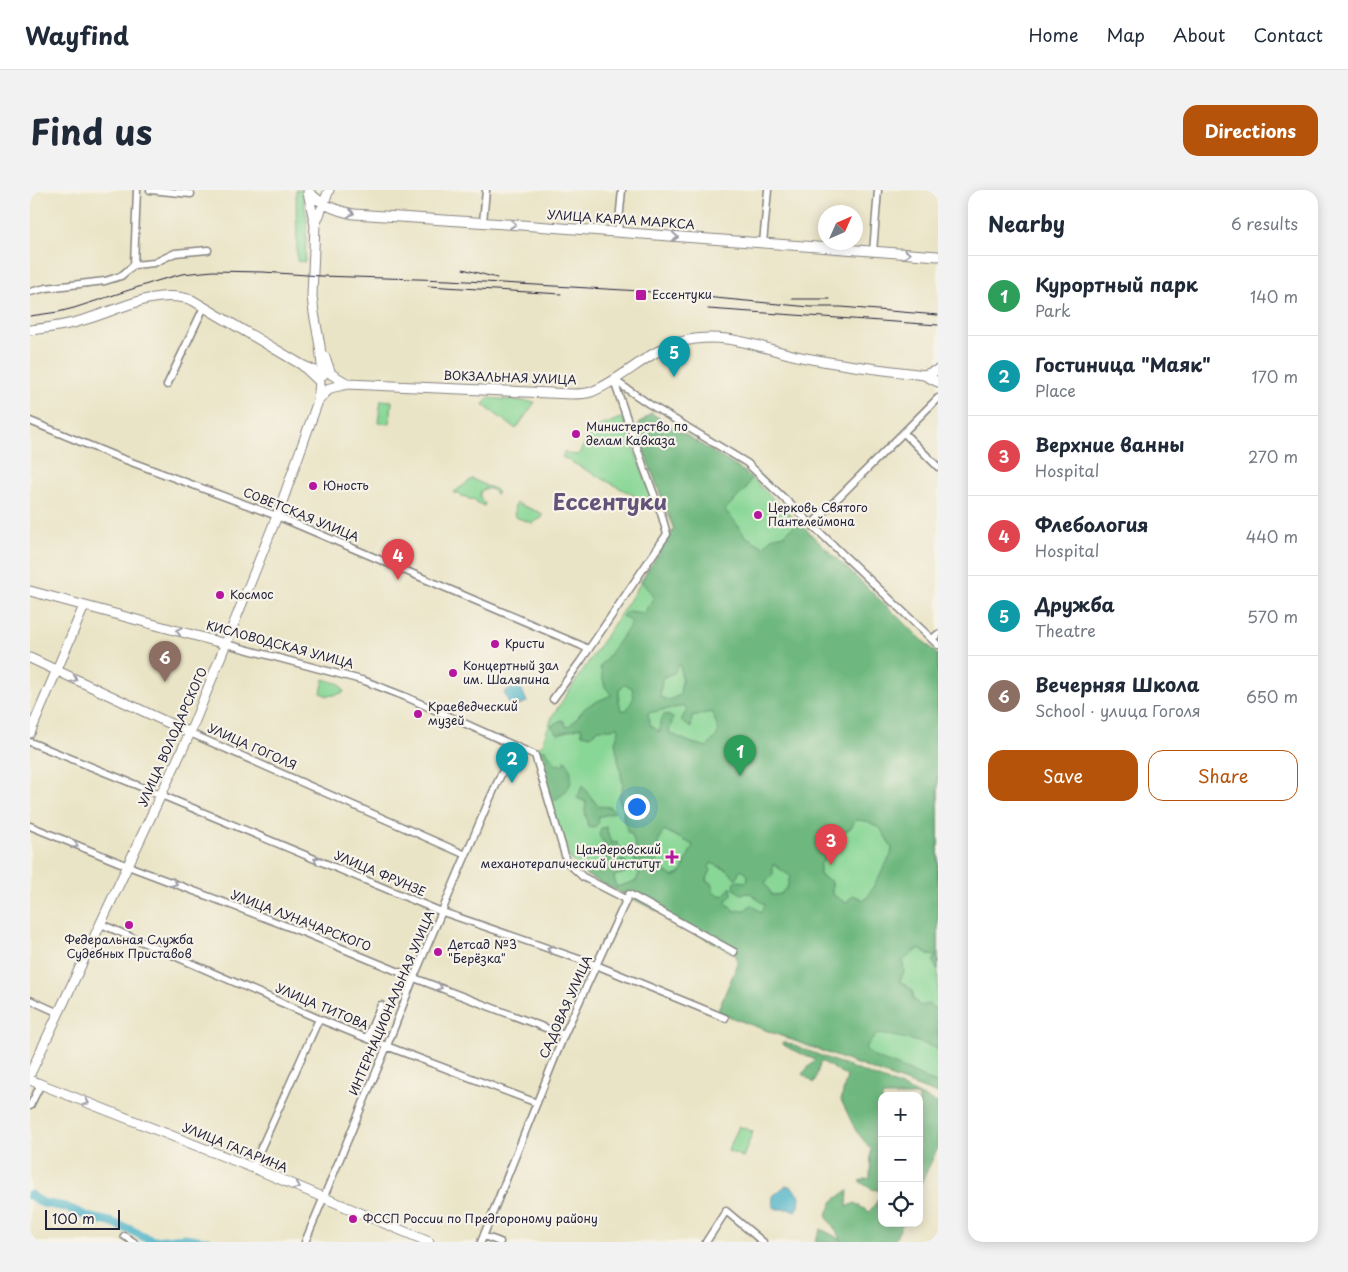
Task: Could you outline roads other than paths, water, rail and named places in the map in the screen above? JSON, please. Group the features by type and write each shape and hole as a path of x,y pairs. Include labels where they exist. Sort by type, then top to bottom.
{"street":[{"path":"134,265 137,190"},
{"path":"150,190 191,194"},
{"path":"308,190 315,225 312,296 325,377 324,387 330,388 348,384"},
{"name":"УЛИЦА КАРЛА МАРКСА","path":"308,190 324,204 343,212 354,214 938,256"},
{"path":"315,225 329,190"},
{"path":"483,222 486,190"},
{"path":"618,232 622,190"},
{"path":"763,243 768,190"},
{"path":"873,252 878,190"},
{"path":"30,292 46,288 105,281 121,276 134,265 154,263 174,253 208,250"},
{"path":"30,330 85,320 145,300 172,296 182,297 192,300 302,365 325,377 348,384"},
{"path":"167,386 204,307"},
{"name":"ВОКЗАЛЬНАЯ УЛИЦА","path":"348,384 572,394 590,392 614,380 670,345 692,339 718,337 746,342 809,359 924,375"},
{"path":"924,375 938,370"},
{"path":"924,375 938,382"},
{"path":"318,401 335,382 334,378 325,377"},
{"path":"318,401 325,377"},
{"path":"614,380 649,404 747,463 938,644"},
{"path":"553,699 667,534 614,380"},
{"path":"812,524 938,398"},
{"name":"УЛИЦА ВОЛОДАРСКОГО","path":"30,1074 190,733 278,516 318,401"},
{"name":"СОВЕТСКАЯ УЛИЦА","path":"30,421 115,456 278,516 588,649"},
{"path":"904,433 938,467"},
{"name":"КИСЛОВОДСКАЯ УЛИЦА","path":"30,592 365,681 406,697 535,755 567,862 583,877 626,900"},
{"path":"30,733 84,606"},
{"path":"932,639 938,634"},
{"name":"УЛИЦА ГОГОЛЯ","path":"30,658 190,733 466,855"},
{"name":"УЛИЦА ФРУНЗЕ","path":"30,742 442,912 596,965 725,1018"},
{"name":"ИНТЕРНАЦИОНАЛЬНАЯ УЛИЦА","path":"305,1242 414,977 514,746"},
{"name":"УЛИЦА ЛУНАЧАРСКОГО","path":"30,826 128,866 287,926 564,1035"},
{"path":"626,900 629,894 734,952"},
{"name":"САДОВАЯ УЛИЦА","path":"483,1239 564,1035 626,900"},
{"name":"УЛИЦА ТИТОВА","path":"101,924 319,1019 537,1103"},
{"path":"30,1000 59,1013"},
{"path":"367,1038 381,1006"},
{"path":"252,1168 319,1019"},
{"name":"УЛИЦА ГАГАРИНА","path":"30,1080 324,1197 430,1242"},
{"path":"30,1106 41,1084"},
{"path":"706,1242 726,1211 763,1242"},
{"path":"124,1236 134,1242"},
{"path":"483,1239 500,1242"}],"water":[{"path":"520,685 527,702 511,708 504,692"},
{"path":"785,1186 791,1186 800,1196 799,1207 795,1211 774,1207 773,1196"}],"waterway":[{"path":"30,1195 43,1203 66,1207 91,1218 110,1222 154,1241 185,1238 209,1242"}],"railway":[{"path":"463,269 497,278"},
{"path":"30,316 74,308 182,274 213,271 449,280 641,291 810,307 841,307 938,315"},
{"path":"428,286 561,294"},
{"path":"792,299 830,299"},
{"path":"708,309 938,325"}],"place":[{"name":"Ессентуки","path":"641,295"},
{"name":"Дружба","path":"674,377"},
{"name":"Министерство по делам Кавказа","path":"576,434"},
{"name":"Юность","path":"313,486"},
{"name":"Церковь Святого Пантелеймона","path":"758,515"},
{"name":"Флебология","path":"398,580"},
{"name":"Космос","path":"220,595"},
{"name":"Кристи","path":"495,644"},
{"name":"Концертный зал им. Шаляпина","path":"453,673"},
{"name":"Вечерняя Школа","path":"165,682"},
{"name":"Краеведческий музей","path":"418,714"},
{"name":"Курортный парк","path":"740,776"},
{"name":"Гостиница \"Маяк\"","path":"512,783"},
{"name":"Цандеровский механотерапический институт","path":"672,857"},
{"name":"Верхние ванны","path":"831,865"},
{"name":"Федеральная Служба Судебных Приставов","path":"129,925"},
{"name":"Детсад №3 \"Берёзка\"","path":"438,952"},
{"name":"ФССП России по Предгороному району","path":"353,1219"}],"district":[{"name":"Ессентуки","path":"610,502"}]}
